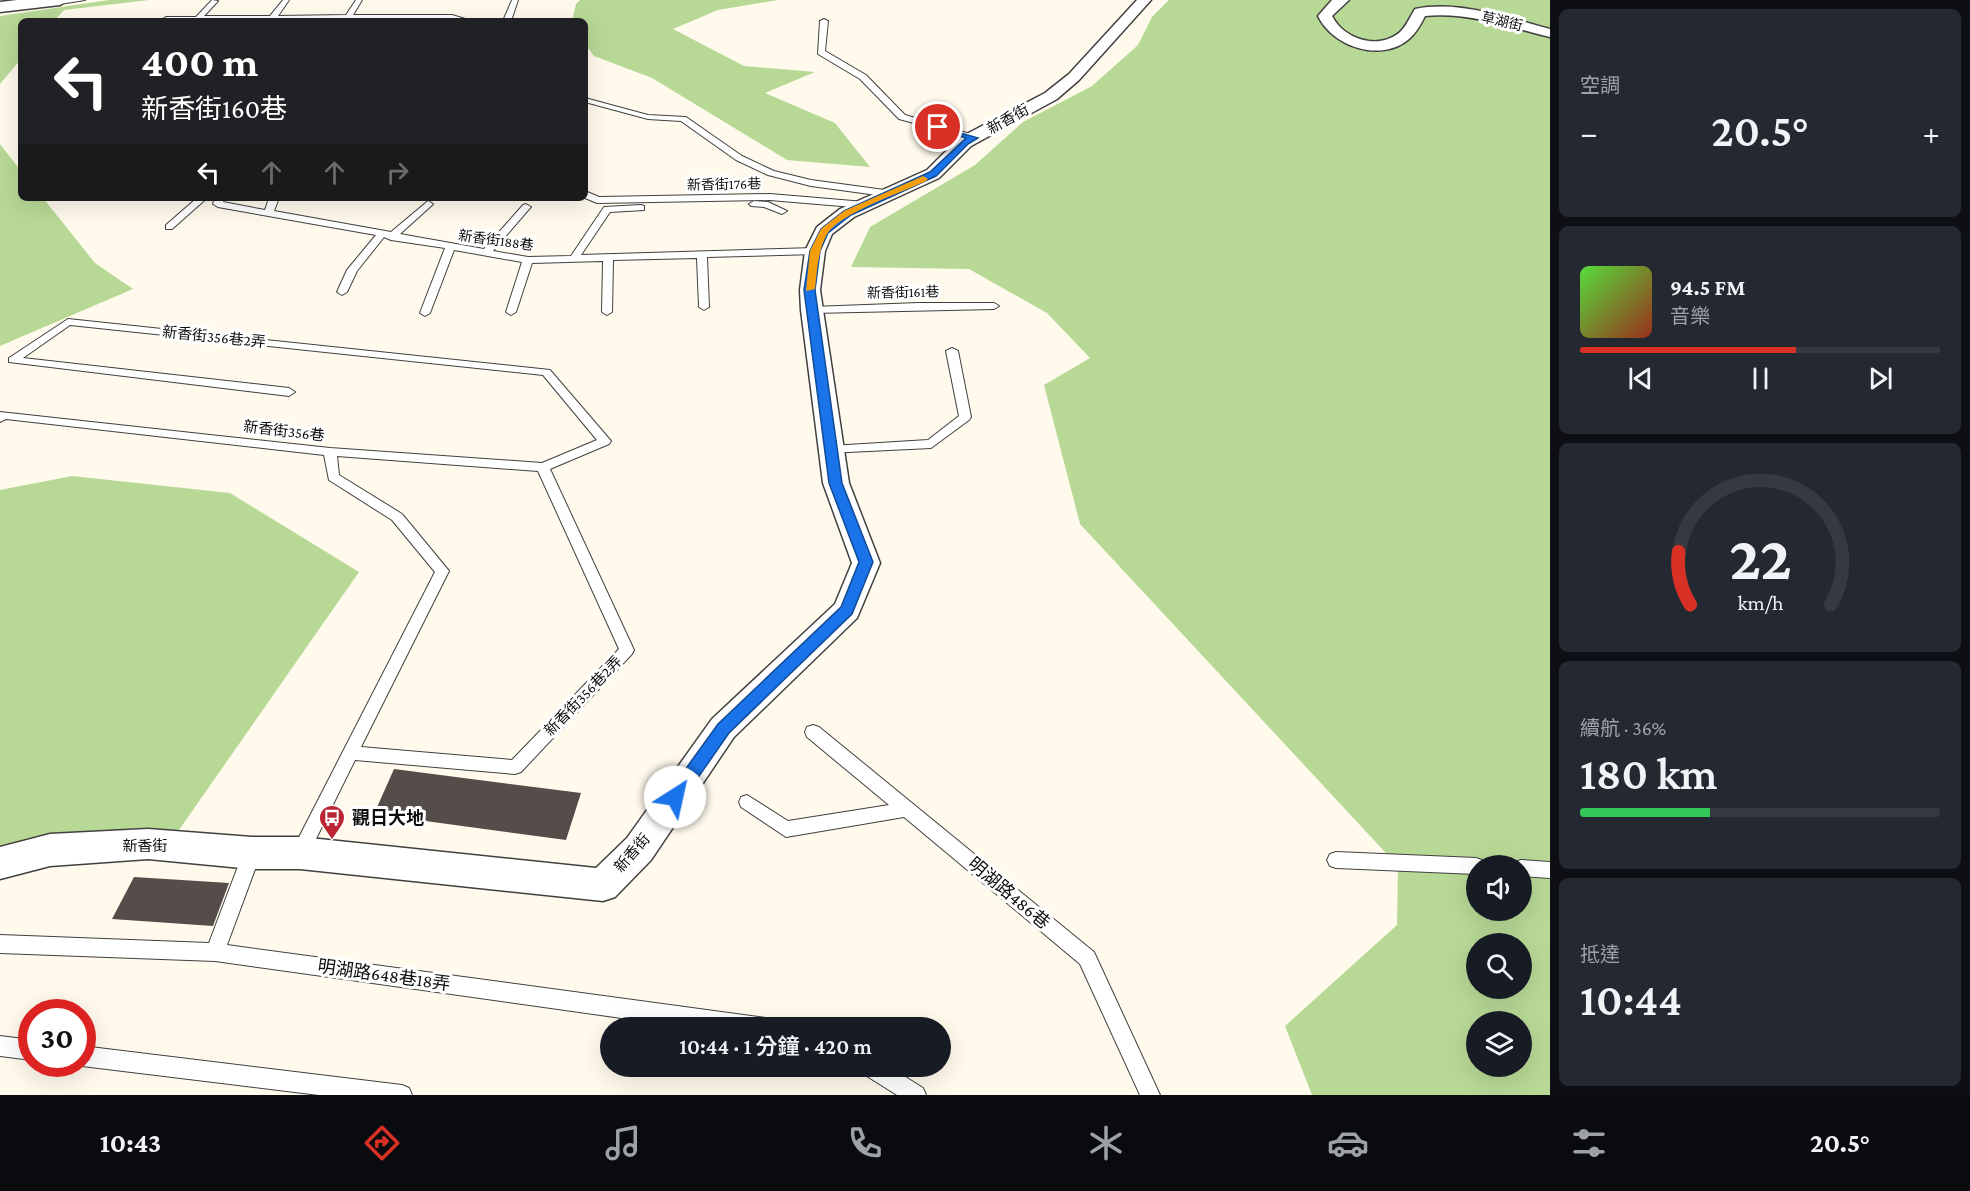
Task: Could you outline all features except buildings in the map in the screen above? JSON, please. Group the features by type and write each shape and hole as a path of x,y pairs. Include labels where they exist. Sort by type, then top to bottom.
{"street":[{"path":"0,1 9,0"},
{"path":"0,9 60,0"},
{"name":"新香街","path":"0,863 50,849 148,844 252,853 300,853 603,885 639,849 723,728 847,610 866,562 836,483 812,310 810,290 815,251 824,231 847,213 933,174 965,142 1051,96 1074,76 1144,0"},
{"name":"草湖街","path":"1342,0 1335,4 1326,16 1328,26 1340,36 1354,43 1379,44 1400,40 1410,30 1420,12 1439,9 1550,33"}],"lane":[{"path":"0,9 82,0"},
{"path":"198,18 215,0"},
{"path":"272,18 286,0"},
{"path":"348,18 359,0"},
{"path":"508,18 515,0"},
{"path":"382,18 452,16 458,18"},
{"path":"824,21 821,52 863,77 902,117 974,138"},
{"path":"588,101 648,117 683,119 739,158 771,173 879,200"},
{"name":"新香街176巷","path":"588,196 597,200 770,196 879,200"},
{"path":"169,227 199,201"},
{"name":"新香街188巷","path":"219,201 218,204 528,260 815,251"},
{"path":"269,213 273,201"},
{"path":"342,292 352,270 386,236 428,204"},
{"path":"574,259 607,209 765,204 782,211"},
{"path":"486,253 526,207"},
{"path":"425,313 450,247"},
{"path":"702,255 704,307"},
{"path":"607,312 608,258"},
{"path":"511,312 528,260"},
{"name":"新香街161巷","path":"812,310 994,306"},
{"name":"新香街356巷2弄","path":"289,392 13,360 68,322 546,372 604,441 543,467 330,452"},
{"path":"831,450 931,444 965,417 952,351"},
{"name":"新香街356巷","path":"1,416 330,452 333,477 397,517 442,571 300,853"},
{"name":"新香街356巷2弄","path":"349,753 515,767 627,650 543,467"},
{"name":"明湖路486巷","path":"813,732 1088,958 1150,1095"},
{"path":"747,802 786,829 908,809"},
{"path":"215,952 252,853"},
{"path":"1336,860 1466,866"},
{"path":"1532,869 1550,870"},
{"name":"明湖路648巷18弄","path":"0,944 215,952 686,1017"},
{"path":"0,1046 18,1048"},
{"path":"96,1058 402,1095"},
{"path":"887,1077 916,1095"}],"green space":[{"path":"109,0 149,0 64,10 57,18 18,18 18,63 0,84 0,16"},
{"path":"580,0 778,0 718,10 673,29 744,66 815,72 765,93 835,123 870,167 787,160 652,78 594,56 588,48 588,18 573,18 576,4"},
{"path":"1169,0 1550,0 1550,1095 1312,1095 1285,1026 1397,925 1398,866 1080,524 1044,385 1090,358 1047,313 969,269 851,267 870,227 975,165 1023,122 1092,86 1138,45 1152,17"},
{"path":"0,144 18,167 18,201 45,201 95,263 133,289 0,346"},
{"path":"72,476 230,493 359,572 179,830 0,874 0,490"}],"slow traffic":[{"path":"810,289 815,251 824,231 847,213 923,179"}],"place":[{"name":"觀日大地","path":"332,841"}],"route":[{"path":"675,797 723,728 847,610 866,562 836,483 810,290 815,251 824,231 847,213 933,174 965,142 974,138 938,127"}]}
